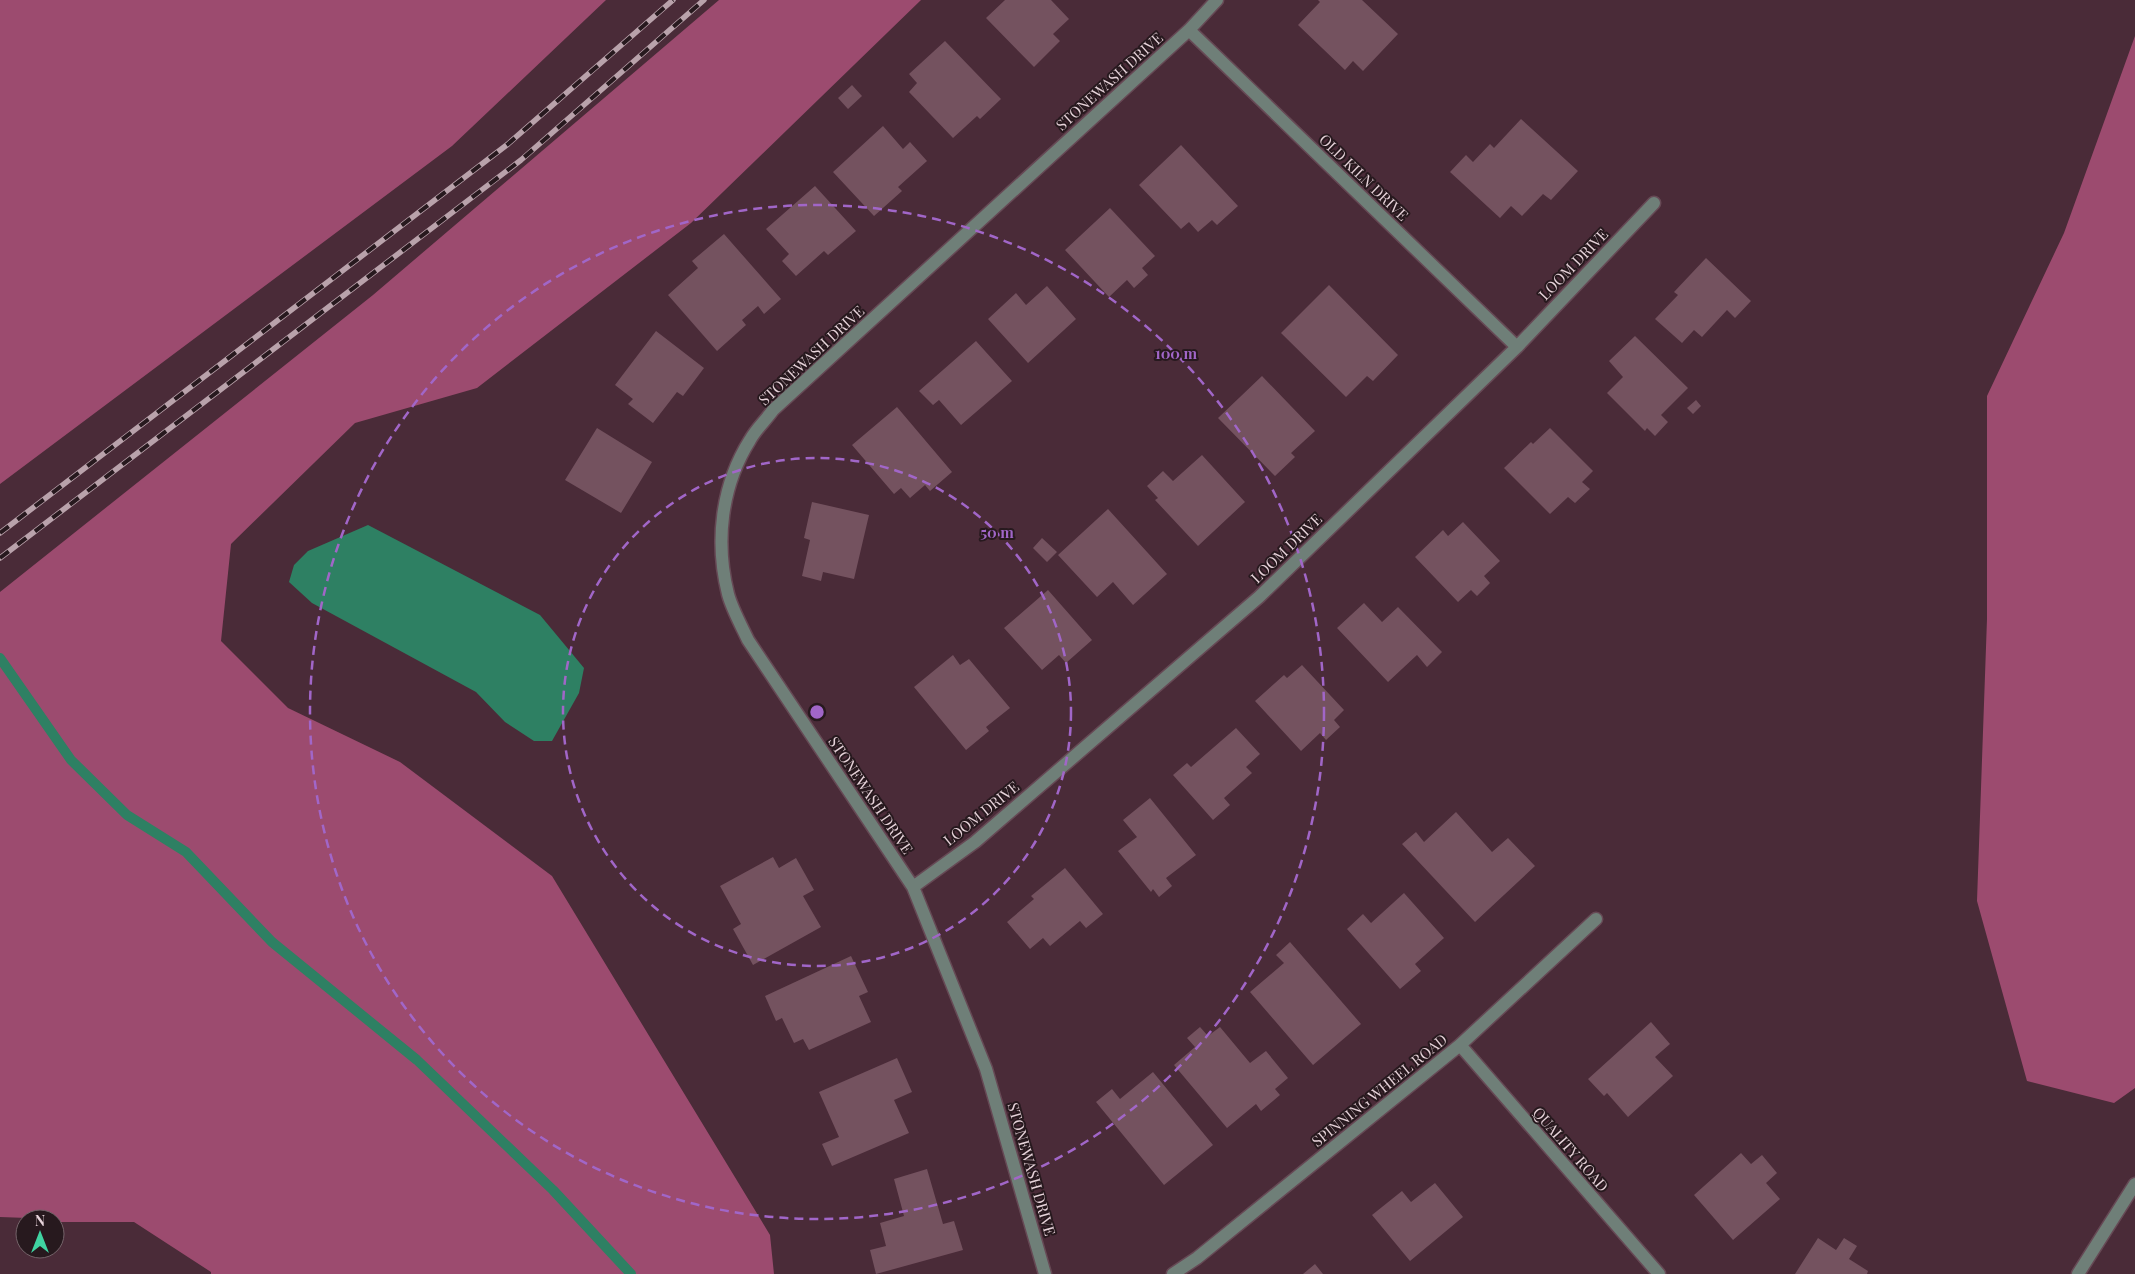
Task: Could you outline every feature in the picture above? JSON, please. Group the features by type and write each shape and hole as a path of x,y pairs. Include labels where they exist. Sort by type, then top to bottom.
{"street":[{"name":"STONEWASH DRIVE","path":"1045,1274 986,1069 913,887 748,640 728,596 721,552 722,515 729,485 738,462 750,439 773,410 1189,30 1216,0"},
{"name":"OLD KILN DRIVE","path":"1189,30 1516,347"},
{"name":"LOOM DRIVE","path":"913,887 975,842 1259,597 1516,347 1654,203"},
{"name":"SPINNING WHEEL ROAD","path":"1173,1274 1197,1258 1460,1045 1596,919"},
{"name":"QUALITY ROAD","path":"1460,1045 1659,1274"},
{"path":"2078,1274 2135,1184"}],"shaded area":[{"path":"0,0 606,0 452,146 0,484"},
{"path":"719,0 921,0 691,223 477,388 355,423 231,544 221,641 288,708 400,762 552,876 770,1235 774,1274 211,1274 211,1272 134,1222 65,1222 65,1209 15,1209 15,1218 0,1217 0,592 373,295"},
{"path":"2135,36 2135,1088 2114,1103 2027,1081 1977,901 1987,619 1987,396 2064,233"},
{"path":"368,525 540,615 584,668 579,693 552,741 534,741 505,722 476,692 312,603 289,582 294,565 308,551"}],"building":[{"path":"1005,0 1051,0 1069,19 1053,34 1060,41 1034,67 986,18"},
{"path":"1318,0 1362,0 1398,34 1363,71 1353,61 1345,70 1298,25 1320,2"},
{"path":"945,41 1001,99 980,119 977,116 953,138 909,92 917,83 909,74"},
{"path":"852,85 862,96 848,109 838,98"},
{"path":"1521,119 1578,171 1551,200 1543,194 1522,216 1511,206 1500,218 1450,172 1466,155 1473,162 1490,144 1494,148"},
{"path":"883,126 903,149 910,142 927,161 898,187 902,191 874,216 833,172"},
{"path":"1181,145 1238,206 1217,225 1212,220 1198,232 1189,222 1181,229 1139,185"},
{"path":"815,186 856,231 828,255 824,251 796,276 782,261 789,254 766,229"},
{"path":"1110,208 1155,256 1142,268 1148,275 1134,288 1127,280 1109,297 1065,250"},
{"path":"724,234 781,299 764,314 758,306 742,320 746,325 717,351 668,295 698,268 692,261"},
{"path":"1706,258 1751,301 1735,318 1727,310 1702,337 1694,330 1682,343 1655,319 1678,295 1674,292"},
{"path":"1329,285 1398,355 1373,381 1367,376 1346,397 1281,333"},
{"path":"1047,286 1076,319 1028,363 988,319 1016,293 1026,305"},
{"path":"656,331 704,368 683,396 677,392 653,423 628,404 633,399 615,385"},
{"path":"1635,336 1688,388 1661,415 1668,422 1655,436 1647,428 1645,431 1607,393 1623,377 1609,361"},
{"path":"976,341 1012,381 961,425 939,400 933,405 919,391"},
{"path":"1262,376 1315,431 1291,453 1295,457 1275,476 1218,418"},
{"path":"1696,400 1701,406 1693,414 1687,408"},
{"path":"897,407 952,472 930,491 925,485 910,498 901,488 894,494 852,445"},
{"path":"597,428 652,462 621,513 565,480"},
{"path":"1550,428 1593,471 1582,482 1590,489 1575,503 1568,497 1550,514 1504,468 1531,442 1533,444"},
{"path":"1202,455 1245,502 1198,546 1155,500 1158,498 1147,486 1163,471 1173,481"},
{"path":"812,502 869,515 854,579 823,572 821,581 802,576 810,540 804,538"},
{"path":"1108,509 1167,574 1133,605 1113,582 1097,597 1058,555"},
{"path":"1463,522 1500,561 1484,576 1490,583 1477,596 1471,590 1458,602 1415,557 1443,530 1448,536"},
{"path":"1042,538 1057,552 1047,562 1033,548"},
{"path":"1048,590 1092,640 1066,663 1059,655 1042,670 1004,628"},
{"path":"1364,603 1382,622 1398,607 1442,652 1427,667 1417,655 1388,682 1337,628"},
{"path":"953,655 960,665 969,659 1010,708 986,727 989,731 966,750 914,687"},
{"path":"1302,665 1344,710 1334,720 1340,727 1326,740 1320,733 1301,751 1255,701 1284,675 1287,678"},
{"path":"1236,728 1260,754 1246,767 1252,773 1224,798 1230,805 1213,820 1173,775 1187,763 1191,767"},
{"path":"1150,798 1196,855 1166,878 1172,886 1159,897 1153,889 1151,892 1118,851 1137,837 1123,820"},
{"path":"1456,812 1492,852 1508,838 1535,866 1475,922 1402,844 1416,832 1424,842"},
{"path":"773,857 779,868 796,858 814,890 803,896 821,927 753,965 733,929 741,924 720,886"},
{"path":"1065,868 1103,914 1086,928 1080,921 1050,946 1043,938 1030,949 1007,922 1034,899 1031,896"},
{"path":"1404,893 1444,938 1415,964 1421,971 1400,989 1347,929 1363,914 1371,923"},
{"path":"1290,942 1361,1024 1313,1065 1250,992 1284,963 1276,955"},
{"path":"851,956 868,992 859,996 871,1022 809,1050 803,1039 794,1043 782,1018 776,1021 765,996"},
{"path":"1651,1022 1670,1044 1655,1057 1673,1076 1628,1117 1607,1093 1604,1096 1588,1079"},
{"path":"1200,1027 1208,1036 1220,1027 1250,1063 1266,1051 1288,1078 1275,1089 1280,1095 1261,1111 1256,1104 1227,1128 1174,1065 1195,1047 1187,1038"},
{"path":"897,1058 912,1092 894,1100 909,1133 832,1166 822,1144 839,1137 819,1092"},
{"path":"1153,1072 1213,1145 1164,1185 1096,1102 1112,1089 1120,1099"},
{"path":"1741,1153 1751,1164 1762,1155 1777,1173 1766,1183 1780,1199 1733,1240 1694,1195"},
{"path":"927,1169 943,1224 954,1221 963,1250 876,1274 870,1250 886,1246 880,1223 904,1216 894,1179"},
{"path":"1435,1183 1463,1217 1410,1261 1372,1215 1402,1191 1411,1202"},
{"path":"1818,1238 1836,1250 1844,1238 1857,1246 1849,1259 1868,1271 1867,1274 1795,1274"},
{"path":"1315,1264 1323,1274 1303,1274"}],"waterway":[{"path":"0,658 71,760 127,815 186,852 272,942 417,1060 553,1190 631,1274"}],"railway":[{"path":"0,533 508,144 673,0"},
{"path":"0,558 521,160 704,0"}]}
